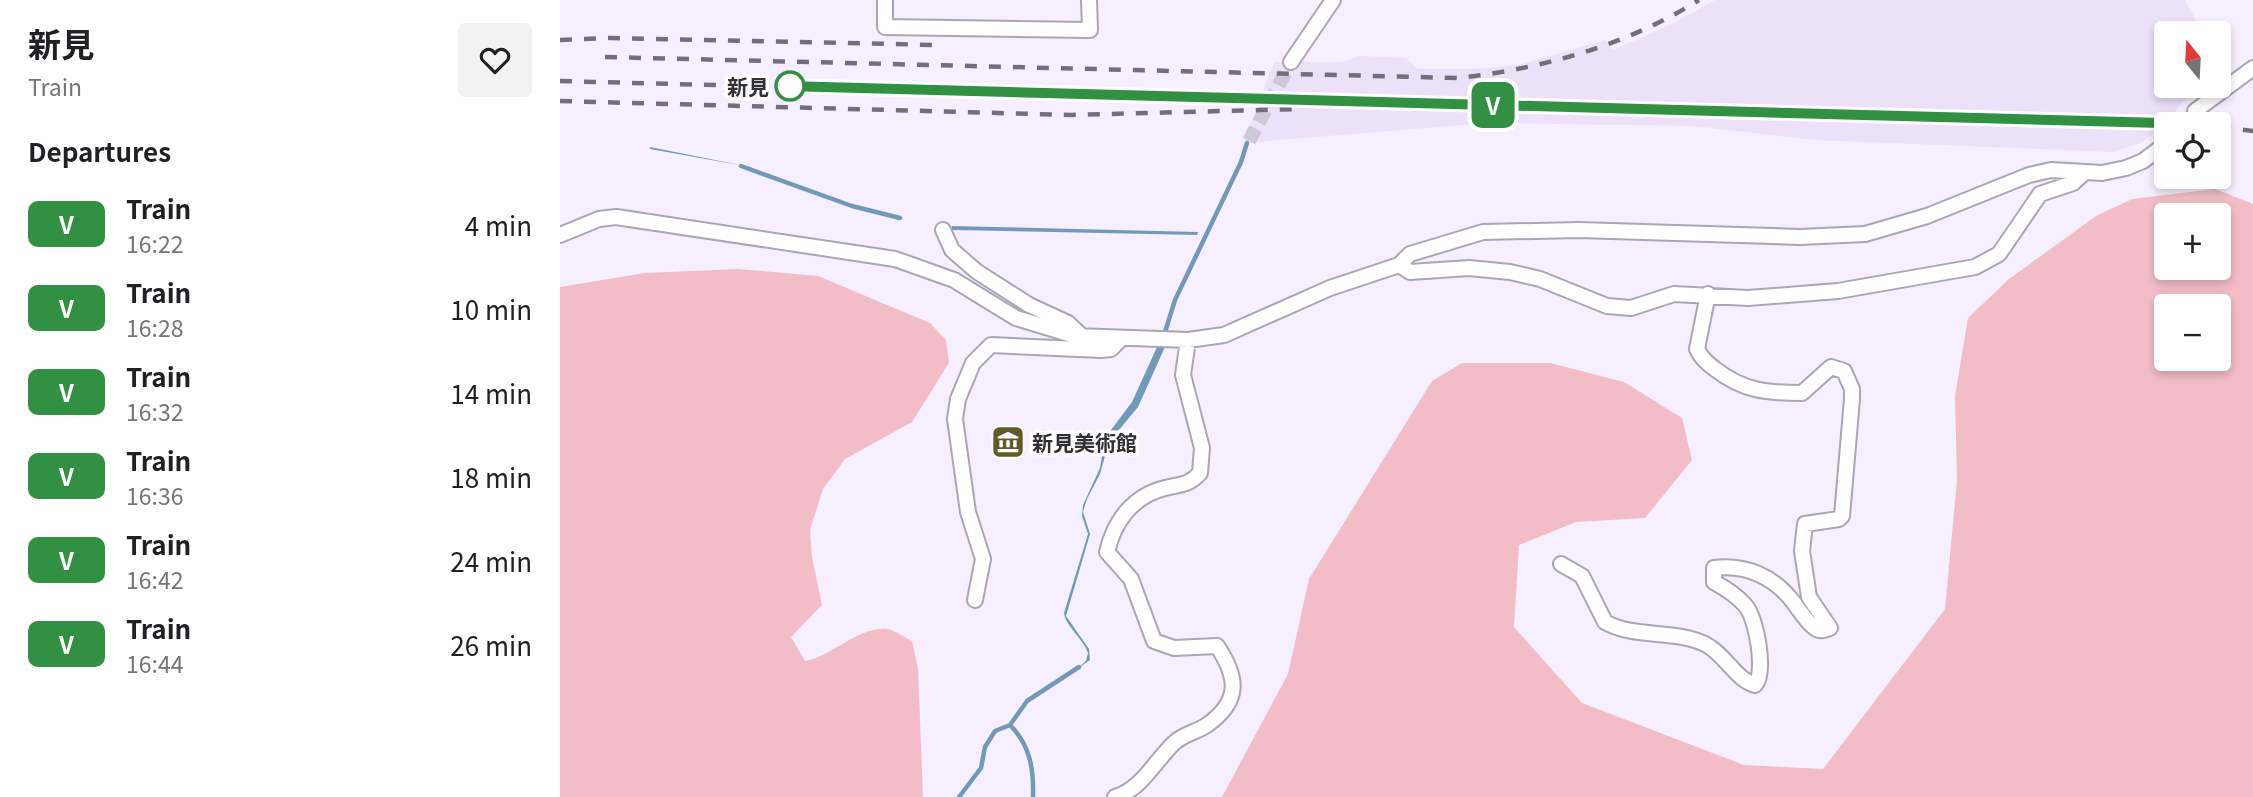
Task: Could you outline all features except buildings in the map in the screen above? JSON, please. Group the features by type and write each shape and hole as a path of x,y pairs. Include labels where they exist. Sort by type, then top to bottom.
{"street":[{"path":"885,0 885,27 1090,30 1089,0"},
{"path":"1291,62 1333,0"},
{"path":"2195,111 2253,68"},
{"path":"560,235 599,219 616,217 895,259 954,280 1016,318 1083,337 1188,340 1224,335 1330,288 1399,265 1410,254 1454,239 1517,229 1800,237 1865,234 1927,216 2029,174 2050,170 2084,173 2126,168 2154,153"},
{"path":"1399,265 1410,272 1469,268 1510,272 1540,279 1607,306 1631,308 1674,293 1748,298 1803,291 1838,291 1975,267 1999,254 2040,194 2073,183 2084,173"},
{"path":"943,230 952,250 976,271 1028,305 1068,323 1083,337"},
{"path":"1561,564 1582,576 1605,622 1633,630 1685,636 1708,645 1729,662 1747,683 1755,685 1760,680 1761,664 1754,623 1747,607 1714,582 1714,568 1727,567 1765,575 1788,594 1813,627 1820,631 1830,628 1810,597 1802,534 1805,524 1839,519 1842,516 1852,399 1850,381 1844,371 1831,367 1802,393 1760,392 1731,382 1704,360 1697,349 1708,294"},
{"path":"975,600 983,559 968,512 955,419 958,399 972,363 991,345 1101,351 1111,349 1122,338"},
{"path":"1115,797 1137,785 1176,740 1215,719 1235,687 1228,664 1217,646 1174,648 1154,641 1131,579 1107,552 1117,523 1129,506 1164,488 1187,484 1199,473 1202,448 1183,375 1188,340"}],"shaded area":[{"path":"1715,0 2185,0 2196,21 2154,21 2154,98 2187,98 2174,112 2154,112 2154,134 2138,144 2113,152 1815,140 1694,126 1486,123 1244,143 1274,62 1342,62 1360,56 1406,58 1418,69 1475,69 1518,65 1605,40 1613,50 1672,24"},
{"path":"2215,189 2253,204 2253,797 1222,797 1288,674 1309,579 1432,381 1462,363 1550,363 1624,382 1682,418 1692,460 1645,518 1576,522 1519,545 1514,627 1582,703 1744,765 1823,769 1945,609 1957,480 1955,396 1968,318 2009,279 2096,216 2132,199"},
{"path":"738,269 818,276 930,323 946,340 949,363 912,422 845,459 823,489 810,530 812,557 822,605 791,637 805,661 876,629 890,630 912,641 918,668 923,797 560,797 560,287 645,273"}],"water":[{"path":"650,147 745,166 650,149"},
{"path":"952,226 1198,232 1197,235 952,230"},
{"path":"1157,347 1165,347 1138,407 1109,442 1100,474 1083,512 1090,534 1066,616 1089,649 1090,660 1076,670 1086,661 1088,653 1064,613 1088,534 1082,516 1083,505 1100,468 1105,438 1132,402"}],"waterway":[{"path":"1165,332 1175,300 1241,162 1247,143"},
{"path":"741,166 852,206 900,218"},
{"path":"959,797 981,768 985,747 995,731 1010,725 1027,701 1079,667"},
{"path":"1010,725 1022,741 1029,758 1033,797"}],"tunnel":[{"path":"1249,141 1291,62"}],"railway":[{"path":"605,57 1458,78 1521,68 1583,52 1643,30 1699,0"},
{"path":"560,40 611,38 937,45"},
{"path":"560,81 2154,123"},
{"path":"560,101 1071,115 1300,109"},
{"path":"2231,128 2253,131"}],"train":[{"name":"V","path":"786,86 2154,121"}],"place":[{"name":"新見","path":"790,86"},
{"name":"新見美術館","path":"1008,442"}]}
